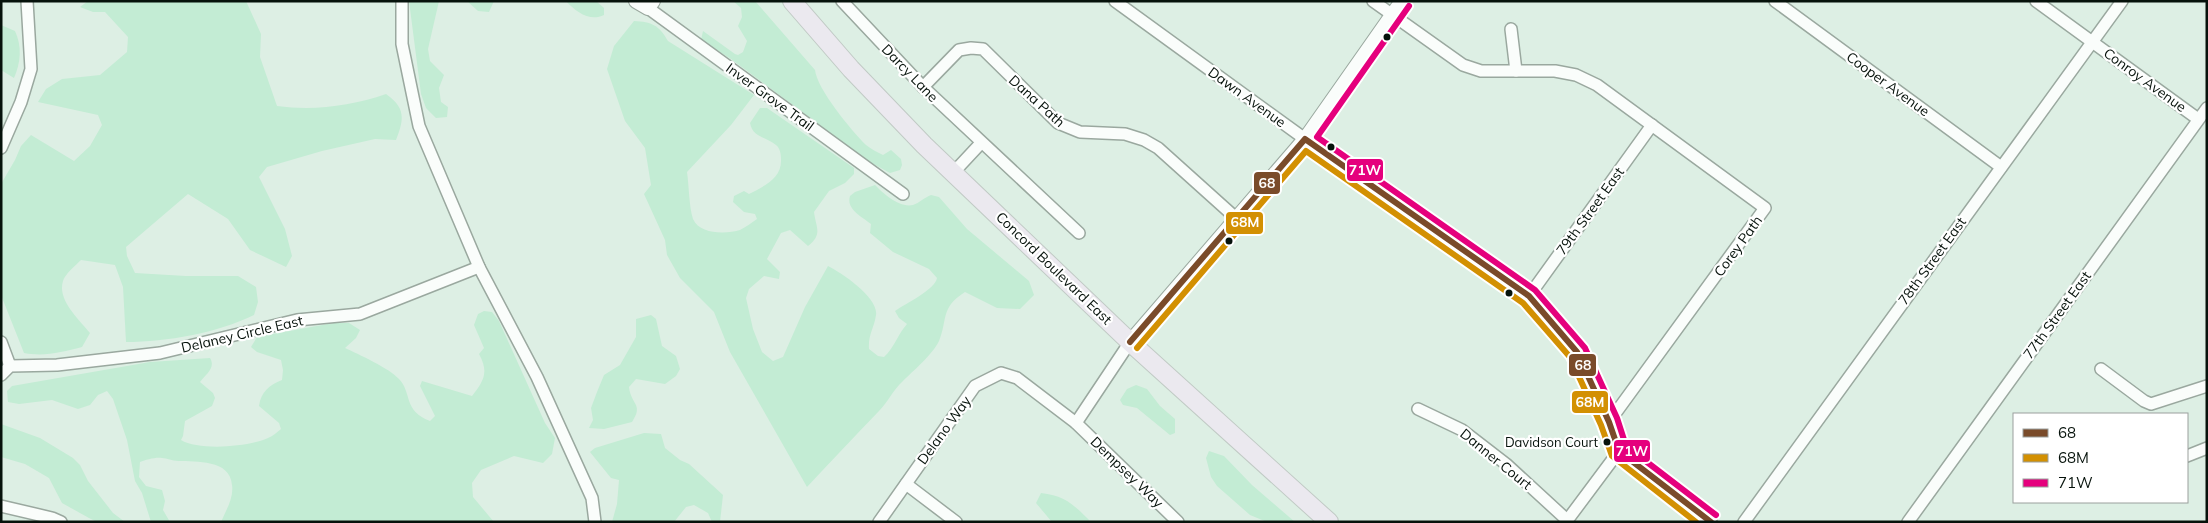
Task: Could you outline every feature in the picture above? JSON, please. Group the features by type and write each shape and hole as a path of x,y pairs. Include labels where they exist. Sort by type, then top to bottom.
{"main road":[{"name":"Concord Boulevard East","path":"792,1 884,105 953,173 1130,342 1329,522"}],"street":[{"path":"1,148 21,102 31,69 27,1"},
{"path":"402,1 402,44 419,126 479,267 537,377 592,498 596,522"},
{"name":"Darcy Lane","path":"842,1 923,87 1079,233"},
{"name":"Dawn Avenue","path":"1115,1 1305,139 1529,296 1577,352 1609,422 1619,452"},
{"name":"Corey Path","path":"1373,1 1442,52 1463,65 1481,71 1555,71 1576,75 1597,85 1765,208 1609,422"},
{"path":"1076,423 1130,342 1305,139 1402,1"},
{"name":"Cooper Avenue","path":"1775,1 2001,167"},
{"name":"Conroy Avenue","path":"2036,1 2198,119"},
{"name":"78th Street East","path":"1744,522 2122,1"},
{"name":"Inver Grove Trail","path":"646,4 902,194"},
{"path":"1511,29 1516,71"},
{"name":"Dana Path","path":"923,87 959,50 971,48 983,50 1058,123 1080,132 1125,134 1144,140 1158,148 1236,219"},
{"name":"77th Street East","path":"1908,522 2207,108"},
{"name":"79th Street East","path":"1529,296 1652,125"},
{"path":"953,173 981,143"},
{"name":"Delaney Circle East","path":"5,370 160,353 297,320 360,314 479,267"},
{"path":"1,342 5,370"},
{"path":"2101,369 2144,401 2151,404 2207,386"},
{"name":"Delano Way","path":"879,522 975,386 1001,373 1017,378 1076,423"},
{"name":"Danner Court","path":"1418,409 1462,430 1506,464 1566,521"},
{"name":"Dempsey Way","path":"1076,423 1178,522"},
{"path":"2188,456 2207,448"},
{"path":"1566,521 1619,452 1711,522"},
{"path":"906,484 956,522"},
{"path":"1,506 52,518 61,522"}],"green space":[{"path":"88,1 246,1 261,34 260,57 277,106 319,108 359,102 386,94 400,109 402,114 401,126 396,140 375,139 322,151 267,167 259,177 285,229 292,256 286,267 250,250 228,219 188,194 126,247 127,256 135,273 186,276 238,276 256,287 258,302 254,315 224,327 192,335 142,342 126,342 123,287 115,265 81,260 66,275 62,288 63,295 70,309 90,333 82,347 46,354 24,353 1,295 1,184 21,146 31,135 74,161 90,146 102,125 98,115 38,102 46,89 62,79 100,75 127,52 128,37 105,12 93,12 80,7"},
{"path":"409,1 439,1 428,49 430,61 444,75 439,88 441,102 448,107 447,117 436,118 426,108 421,94"},
{"path":"467,1 494,1 489,12 478,11"},
{"path":"566,1 596,1 604,8 604,15 588,17 574,9"},
{"path":"733,1 755,1 815,70 817,78 828,98 852,130 866,145 879,153 883,155 891,150 901,159 902,165 900,170 890,173 868,161 731,59 701,40 703,31 735,54 738,55 743,52 747,41 738,26 742,17 741,8"},
{"path":"634,21 654,25 668,41 754,95 731,125 687,172 693,219 701,228 714,232 735,231 742,229 757,219 755,214 744,212 733,202 734,196 744,191 749,194 771,181 779,172 781,166 780,153 777,146 754,132 750,123 760,108 767,108 854,168 854,174 845,183 829,191 814,212 817,234 813,242 808,246 790,230 781,233 767,259 780,272 779,279 764,276 749,289 746,298 753,329 762,352 773,361 783,357 805,307 828,266 850,280 872,301 876,315 869,339 869,349 878,356 884,357 907,324 899,318 895,311 926,292 935,283 937,278 929,269 893,252 870,233 871,224 850,205 850,196 855,192 875,185 892,200 902,204 913,205 931,195 939,197 967,229 1029,281 1034,295 1020,309 997,308 965,292 957,298 948,309 939,341 932,351 807,487 730,352 714,312 680,278 667,255 665,240 644,194 651,185 645,148 625,121 607,69 614,46"},
{"path":"1,25 15,31 19,42 19,60 14,78 1,70"},
{"path":"484,311 492,312 499,321 545,423 555,438 552,454 543,463 514,456 481,470 472,483 473,497 494,522 221,522 232,495 230,477 225,470 219,466 202,462 159,458 140,462 139,477 146,486 162,490 165,501 163,510 170,522 151,522 142,493 135,481 127,440 113,399 107,391 98,395 90,405 78,409 52,400 19,404 8,402 7,391 12,386 150,362 210,358 212,362 211,368 200,382 213,393 215,398 212,406 185,421 181,440 200,446 211,447 249,444 268,438 281,429 279,423 259,406 266,390 282,380 281,360 257,352 251,347 257,337 333,323 349,323 360,330 356,338 345,348 388,370 399,379 406,390 412,407 421,417 430,421 435,416 420,386 422,381 472,396 480,386 484,376 484,366 479,354 484,348 474,325 478,314"},
{"path":"651,315 656,319 662,346 676,356 680,369 676,376 665,384 636,379 629,387 637,408 632,422 604,429 589,428 593,420 591,408 604,375 620,365 636,337 636,319"},
{"path":"1136,385 1147,389 1160,406 1175,419 1175,433 1170,435 1137,408 1123,405 1120,400 1127,389"},
{"path":"1,424 40,438 73,458 80,465 88,481 113,513 125,522 97,522 89,518 62,503 49,478 25,464 1,457"},
{"path":"644,433 661,434 665,448 680,460 689,464 723,495 720,522 712,522 708,513 694,505 686,507 674,522 612,522 617,504 619,480 611,478 590,452 595,448"},
{"path":"1209,451 1224,456 1252,485 1295,522 1267,522 1250,515 1217,486 1211,477 1206,458"},
{"path":"1041,493 1057,496 1069,502 1091,522 1052,522 1036,503"}],"transit line":[{"name":"71W","path":"1409,6 1317,137 1535,290 1585,348 1617,418 1626,446 1716,515"},
{"name":"68","path":"1130,342 1305,139 1529,296 1577,352 1609,422 1619,451 1711,522"},
{"name":"68M","path":"1137,348 1306,151 1523,303 1570,357 1601,425 1612,456 1696,522"}],"place":[{"name":"Davidson Court","path":"1607,442"}]}
